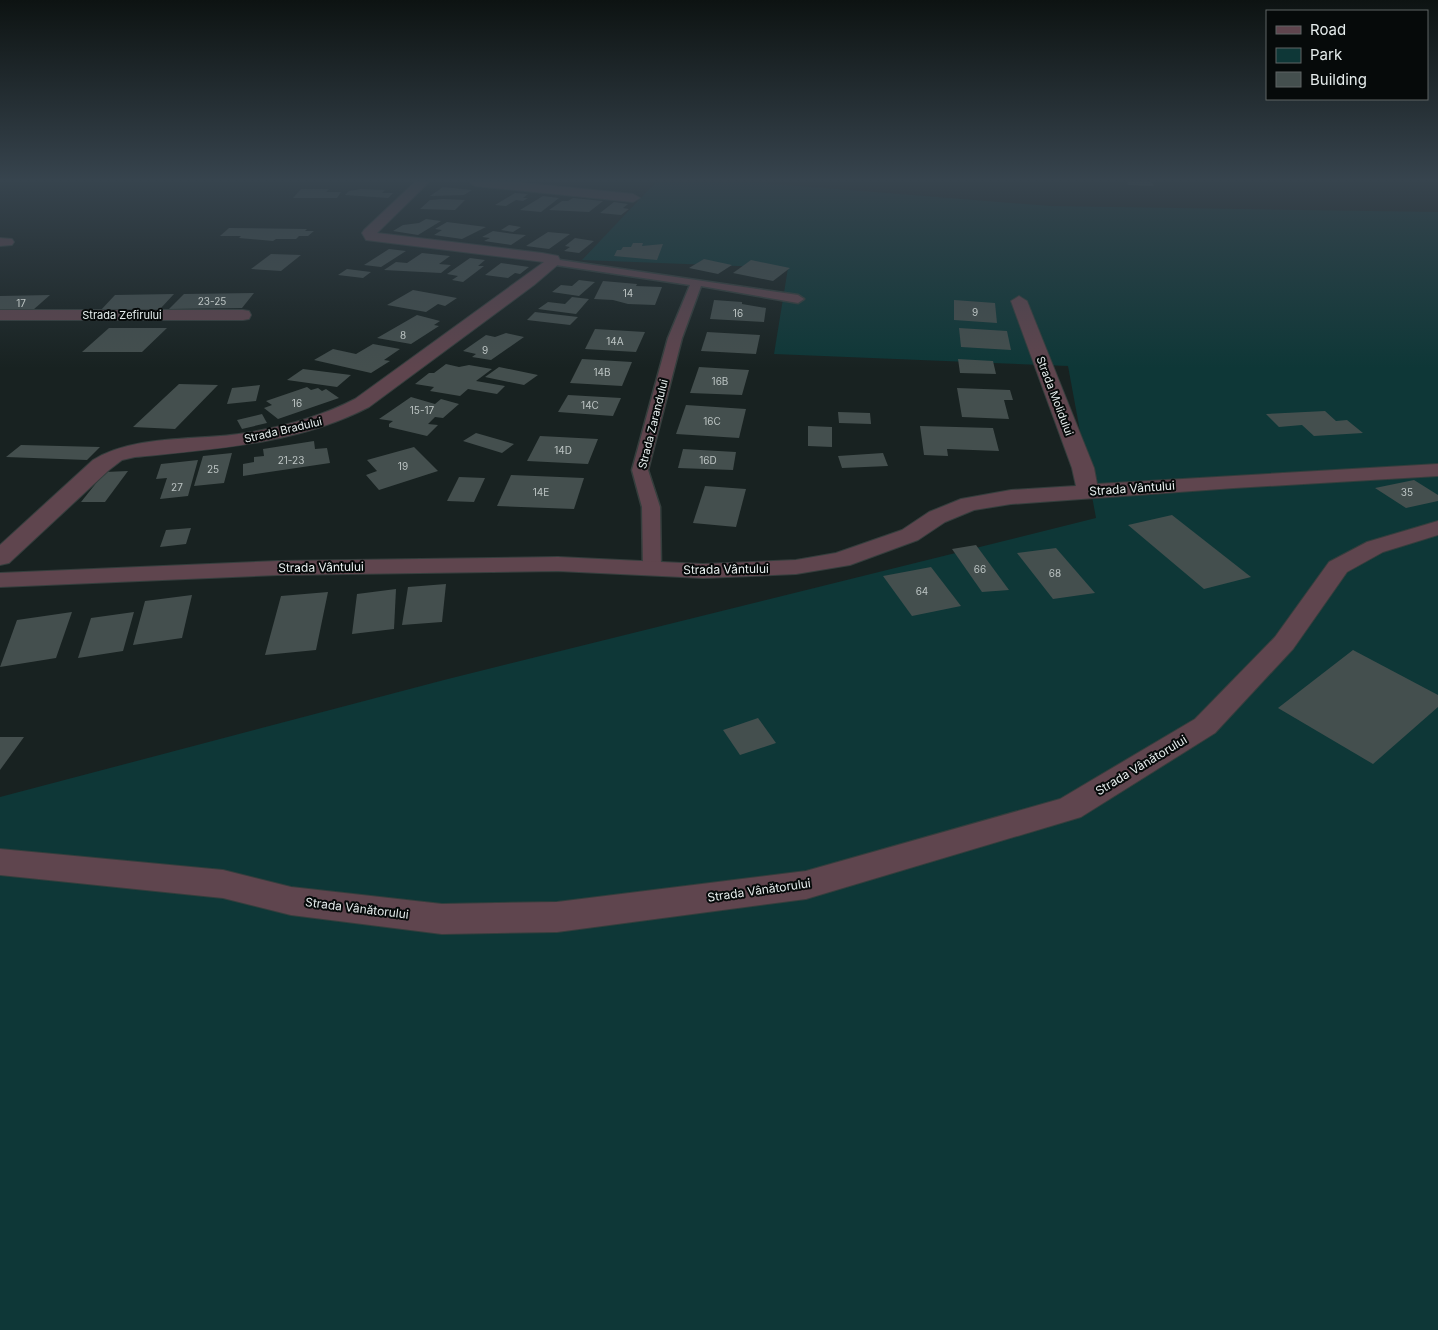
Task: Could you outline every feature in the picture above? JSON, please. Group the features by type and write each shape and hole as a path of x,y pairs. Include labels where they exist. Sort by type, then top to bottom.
{"street":[{"path":"419,244 553,260"},
{"name":"Strada Bradului","path":"0,558 108,459 134,451 247,439 335,417 362,403 528,282 553,260"},
{"name":"Strada Molidului","path":"1019,301 1083,468 1088,491"},
{"name":"Strada Zefirului","path":"0,315 243,315"},
{"name":"Strada Vântului","path":"0,580 278,568 558,564 652,569 753,570 796,567 840,560 910,535 937,517 969,504 1011,497 1438,470"},
{"name":"Strada Vânătorului","path":"0,862 223,884 291,901 442,919 557,917 806,886 1070,808 1205,726 1284,642 1338,567 1376,546 1438,528"}],"lane":[{"path":"553,260 798,299"},
{"name":"Strada Zarandului","path":"652,569 651,507 640,470 676,338 697,282"}],"green space":[{"path":"597,244 1438,244 1438,1330 0,1330 0,797 444,680 1096,518 1068,366 774,354 788,268 582,260"}],"building":[{"path":"529,244 556,244 549,249 526,246"},
{"path":"567,244 590,244 579,253 564,251 570,247 565,246"},
{"path":"632,244 643,244 642,246 663,244 657,260 614,256 617,250 621,250 623,247 631,247"},
{"path":"389,249 406,251 381,267 364,265"},
{"path":"422,253 450,256 439,264 451,265 441,273 384,270 396,262 407,263"},
{"path":"271,254 301,255 281,271 251,269"},
{"path":"470,258 485,260 478,266 484,266 463,282 452,280 458,276 447,274"},
{"path":"704,259 732,265 718,274 689,268"},
{"path":"751,260 790,268 773,281 733,273"},
{"path":"501,263 529,267 520,274 515,273 508,278 485,275"},
{"path":"347,269 371,272 363,278 338,275"},
{"path":"579,280 595,282 579,296 552,292 561,285 572,286"},
{"path":"603,281 637,284 636,286 662,287 655,305 628,304 613,300 594,299"},
{"path":"413,290 457,298 445,306 438,304 426,312 387,305"},
{"path":"254,293 242,308 169,309 184,294"},
{"path":"174,294 160,309 100,311 115,295"},
{"path":"50,295 33,310 0,310 0,296"},
{"path":"572,297 589,299 576,314 538,309 548,302 565,304"},
{"path":"714,300 742,302 742,304 766,308 764,322 710,319"},
{"path":"954,300 995,303 997,323 954,320"},
{"path":"535,312 578,317 570,325 527,320"},
{"path":"417,315 440,321 434,325 439,326 411,344 377,338"},
{"path":"109,328 167,328 142,352 82,352"},
{"path":"959,328 1007,331 1011,350 961,347"},
{"path":"595,329 645,332 636,352 585,349"},
{"path":"707,332 760,335 756,354 701,351"},
{"path":"506,333 524,337 491,360 472,357 476,354 463,351 486,335 495,337"},
{"path":"373,344 400,349 384,360 390,361 371,373 314,360 333,349 356,354"},
{"path":"582,359 632,362 622,386 570,383"},
{"path":"958,359 993,361 996,374 960,373"},
{"path":"446,364 459,367 469,365 492,369 476,381 505,386 497,394 468,389 460,396 430,391 434,387 415,384 429,373 434,373"},
{"path":"499,367 538,375 524,385 485,377"},
{"path":"699,367 749,370 742,395 690,393"},
{"path":"303,369 351,375 337,387 287,380"},
{"path":"179,384 218,385 175,429 133,427"},
{"path":"260,385 256,401 227,404 232,388"},
{"path":"307,387 311,390 318,388 322,391 326,389 339,398 278,419 264,408 272,405 266,401"},
{"path":"957,388 1010,390 1013,400 1004,400 1009,419 962,417"},
{"path":"568,395 621,398 613,416 558,412"},
{"path":"411,397 435,404 441,399 459,404 443,418 435,417 428,424 438,425 427,436 389,427 389,424 393,421 379,419"},
{"path":"686,405 746,409 739,438 676,434"},
{"path":"1325,411 1336,421 1347,420 1363,433 1314,436 1302,425 1279,427 1266,414"},
{"path":"838,412 870,413 871,424 839,423"},
{"path":"262,414 267,423 242,429 237,420"},
{"path":"808,426 832,427 832,447 808,446"},
{"path":"920,426 993,428 999,451 947,449 948,456 924,455"},
{"path":"476,433 514,444 502,453 463,441"},
{"path":"540,436 598,439 588,464 527,461"},
{"path":"314,441 315,449 327,448 330,463 243,476 243,464 254,462 254,457 264,456 263,449"},
{"path":"21,445 100,447 87,460 6,457"},
{"path":"414,447 438,471 379,490 366,475 377,471 367,460"},
{"path":"683,449 736,452 733,470 678,468"},
{"path":"232,453 224,483 194,486 203,456"},
{"path":"883,453 888,466 842,468 838,456"},
{"path":"198,460 188,496 160,499 167,478 156,479 161,464"},
{"path":"128,471 105,502 81,502 105,472"},
{"path":"511,475 584,478 574,509 497,506"},
{"path":"459,477 485,478 474,502 447,501"},
{"path":"1414,480 1438,495 1438,501 1406,508 1375,488"},
{"path":"705,486 746,489 736,527 693,523"},
{"path":"1172,515 1251,577 1204,589 1128,525"},
{"path":"191,528 186,544 160,547 166,530"},
{"path":"976,545 1009,590 982,592 952,549"},
{"path":"1056,548 1095,593 1053,599 1017,553"},
{"path":"931,567 961,606 912,616 883,576"},
{"path":"446,584 442,622 402,625 408,587"},
{"path":"396,589 394,629 352,634 357,594"},
{"path":"328,592 316,650 265,655 281,596"},
{"path":"192,595 182,638 133,645 145,601"},
{"path":"72,612 56,658 0,667 17,620"},
{"path":"134,612 123,651 78,658 91,618"},
{"path":"1353,650 1438,695 1438,707 1373,764 1278,708"},
{"path":"758,718 776,743 740,755 723,730"},
{"path":"0,737 24,737 0,770"}]}
